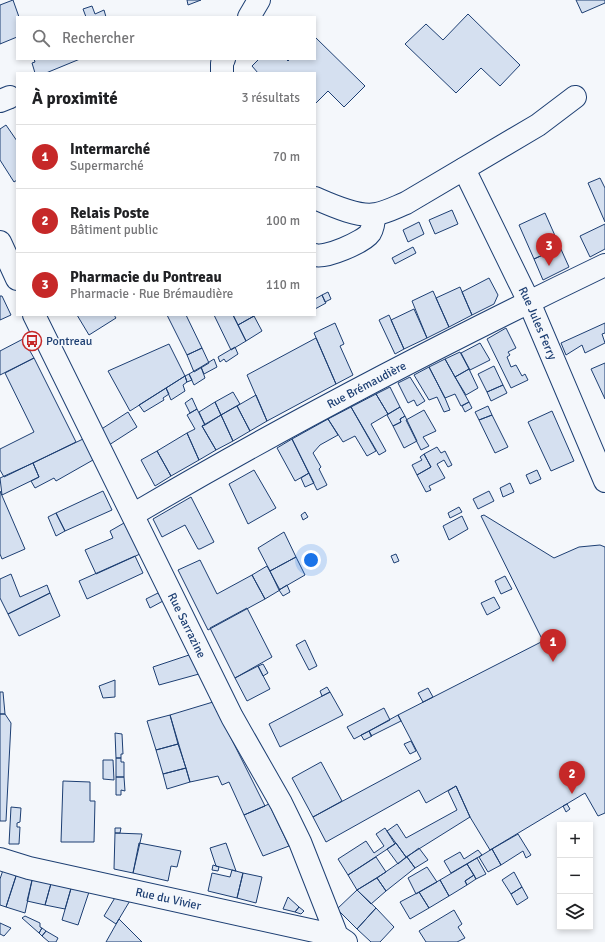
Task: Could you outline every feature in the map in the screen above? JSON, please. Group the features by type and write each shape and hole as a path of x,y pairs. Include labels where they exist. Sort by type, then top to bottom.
{"street":[{"path":"250,16 259,0"},
{"path":"222,72 224,60"},
{"path":"316,198 337,207 374,215 406,203 547,119 575,98"},
{"name":"Rue Jules Ferry","path":"464,169 529,302 605,481"},
{"path":"316,255 326,256 363,239 369,234 373,227 374,215"},
{"path":"0,242 16,277"},
{"name":"Rue Brémaudière","path":"134,514 291,424 419,356 605,265"},
{"name":"Rue Sarrazine","path":"34,316 88,426 134,514 232,717 284,810 300,842 306,861 341,939"},
{"name":"Rue du Vivier","path":"0,859 30,868 304,936 341,939"}],"building":[{"path":"13,0 19,16 16,16 16,37 0,44 0,5"},
{"path":"187,0 201,0 188,5"},
{"path":"576,0 605,0 605,3 582,13"},
{"path":"92,6 95,14 104,10 106,16 86,16 83,9"},
{"path":"468,14 520,65 500,86 481,68 456,93 405,44 426,24 443,40"},
{"path":"316,38 365,86 344,107 328,91 316,103 316,72 257,72 252,66 258,60 316,60"},
{"path":"34,60 78,60 48,72 35,72 32,63 35,62"},
{"path":"6,125 16,140 16,181 14,182 0,160 0,129"},
{"path":"600,178 605,188 605,222 588,183"},
{"path":"452,210 458,224 435,234 429,220"},
{"path":"545,213 560,247 534,259 519,225"},
{"path":"419,222 424,234 408,242 403,230"},
{"path":"605,224 605,249 590,257 580,236"},
{"path":"413,247 416,253 395,264 392,258"},
{"path":"560,247 569,267 543,280 534,259"},
{"path":"489,278 498,295 494,304 472,315 462,292"},
{"path":"460,287 472,315 449,327 436,298"},
{"path":"433,291 449,327 427,338 412,301"},
{"path":"328,292 331,299 325,302 322,295"},
{"path":"322,295 326,303 316,308 316,298"},
{"path":"0,296 2,296 11,315 0,320"},
{"path":"414,309 427,338 404,349 391,320"},
{"path":"389,315 404,349 395,354 379,320"},
{"path":"78,316 115,316 116,318 89,335"},
{"path":"168,316 186,316 202,348 187,355"},
{"path":"214,316 234,316 246,341 231,350"},
{"path":"234,316 254,316 238,325"},
{"path":"254,316 262,331 246,341 238,325"},
{"path":"335,323 344,344 340,346 353,375 336,384 314,333"},
{"path":"605,323 605,333 602,334 605,343 585,353 582,345 566,355 561,343"},
{"path":"506,328 516,348 508,352 510,355 507,357 511,367 516,365 522,376 525,374 528,380 511,388 487,339"},
{"path":"316,338 336,384 267,421 247,375"},
{"path":"23,339 34,358 0,375 0,351"},
{"path":"480,343 490,360 470,370 461,353"},
{"path":"169,344 185,376 130,411 108,371"},
{"path":"235,347 238,354 226,362 224,359 220,362 218,357"},
{"path":"202,348 209,363 194,372 187,355"},
{"path":"460,352 469,369 455,377 445,359"},
{"path":"34,358 76,442 4,477 0,470 0,449 34,432 5,373"},
{"path":"214,359 217,367 204,374 201,367"},
{"path":"445,359 469,402 461,406 455,394 445,398 429,367"},
{"path":"605,363 605,399 591,369"},
{"path":"494,366 503,385 487,392 478,374"},
{"path":"201,367 205,378 194,385 189,374"},
{"path":"429,367 450,410 444,412 437,397 429,400 414,375"},
{"path":"469,369 478,388 466,395 455,377"},
{"path":"189,374 192,380 187,382 185,376"},
{"path":"185,376 187,382 183,385 185,391 171,400 166,388"},
{"path":"410,377 425,401 417,406 414,400 408,403 398,383"},
{"path":"503,385 507,393 491,401 487,392"},
{"path":"390,387 400,407 388,414 376,394"},
{"path":"166,388 169,394 163,398 164,400 144,412 139,405"},
{"path":"233,392 240,404 221,415 215,402"},
{"path":"376,394 388,414 371,424 386,451 379,455 351,407"},
{"path":"256,395 267,421 250,431 237,406"},
{"path":"192,398 197,409 190,413 185,403"},
{"path":"215,402 221,415 205,425 199,412"},
{"path":"469,402 472,408 465,412 462,406"},
{"path":"237,406 250,431 233,441 221,415"},
{"path":"488,406 492,415 479,420 475,412"},
{"path":"351,407 376,451 367,456 355,436 343,442 328,419"},
{"path":"400,407 405,416 400,419 401,422 393,426 387,415"},
{"path":"197,409 205,425 202,426 216,450 199,460 187,433 195,429 187,415"},
{"path":"424,410 436,431 423,437 429,446 421,450 406,420"},
{"path":"552,411 574,461 551,471 528,422"},
{"path":"128,412 137,427 109,445 100,430"},
{"path":"221,415 233,441 216,450 202,426"},
{"path":"492,415 508,447 495,453 479,420"},
{"path":"405,416 417,441 404,448 393,426 401,422 400,419"},
{"path":"328,419 338,435 320,445 313,453 321,467 319,469 327,485 317,490 292,439"},
{"path":"187,433 199,460 171,476 157,451"},
{"path":"83,439 93,460 56,481 54,478 35,488 31,481 39,477 33,463"},
{"path":"292,439 309,473 295,481 277,448"},
{"path":"437,447 441,453 445,451 452,465 448,467 444,460 437,464 445,478 429,486 431,490 426,492 417,475 431,467 424,454"},
{"path":"157,451 171,476 155,486 141,460"},
{"path":"424,454 431,467 417,475 412,465 422,460 420,457"},
{"path":"33,463 39,477 2,495 0,478"},
{"path":"254,470 276,508 248,524 229,484"},
{"path":"537,470 541,479 530,484 526,475"},
{"path":"309,473 314,483 305,487 301,478"},
{"path":"510,483 514,492 503,497 500,488"},
{"path":"0,491 25,549 2,559 0,554"},
{"path":"103,491 112,510 65,531 56,513"},
{"path":"489,491 494,501 478,509 473,499"},
{"path":"191,497 214,542 200,549 198,549 185,525 162,537 153,519"},
{"path":"459,507 462,512 450,518 448,513"},
{"path":"305,512 308,517 303,520 301,515"},
{"path":"56,513 65,531 56,536 48,517"},
{"path":"484,515 554,558 579,547 600,545 605,547 605,813 598,816 585,793 490,850 470,817 456,786 426,803 419,790 326,842 313,817 421,759 398,715 543,641 481,516"},
{"path":"462,516 468,529 449,540 443,526"},
{"path":"124,523 140,554 96,574 85,550 113,538 110,531"},
{"path":"284,532 296,557 270,571 258,548"},
{"path":"396,554 399,561 394,563 391,556"},
{"path":"135,556 143,573 87,599 79,581"},
{"path":"296,557 305,575 279,590 270,571"},
{"path":"200,560 217,594 252,575 265,599 208,630 178,570"},
{"path":"267,566 280,590 265,599 252,575"},
{"path":"11,574 20,597 47,585 50,593 8,614 0,598 0,579"},
{"path":"505,576 512,589 501,594 495,581"},
{"path":"287,585 290,592 283,596 279,590"},
{"path":"50,593 60,616 19,636 8,614"},
{"path":"158,593 163,601 150,608 146,599"},
{"path":"494,597 500,608 487,615 481,603"},
{"path":"247,608 272,657 235,678 210,628"},
{"path":"305,640 317,666 309,670 296,645"},
{"path":"189,655 199,674 159,685 153,667"},
{"path":"263,664 268,673 263,676 258,666"},
{"path":"258,666 270,689 247,701 235,678"},
{"path":"115,680 115,697 103,698 99,686"},
{"path":"327,687 330,692 322,696 320,691"},
{"path":"428,688 433,697 423,702 418,693"},
{"path":"0,692 3,692 5,714 0,714"},
{"path":"330,692 343,715 280,747 269,724"},
{"path":"213,702 265,806 244,815 229,782 222,785 218,776 190,782 170,715"},
{"path":"384,708 390,720 354,739 347,727"},
{"path":"0,714 5,714 11,723 6,821 0,821"},
{"path":"170,715 178,744 156,750 147,721"},
{"path":"398,715 401,721 371,736 369,731"},
{"path":"369,731 372,736 364,740 361,735"},
{"path":"115,733 122,734 123,754 121,754 121,758 116,758"},
{"path":"411,741 416,751 410,754 404,744"},
{"path":"178,744 186,768 163,774 156,750"},
{"path":"116,758 121,758 121,762 124,762 124,777 116,777"},
{"path":"103,760 113,760 114,780 103,779"},
{"path":"321,762 342,801 313,817 292,778"},
{"path":"186,768 190,782 167,789 163,774"},
{"path":"116,777 124,777 125,791 121,790 121,795 116,795"},
{"path":"63,781 90,782 90,801 95,801 94,842 61,842"},
{"path":"456,786 470,817 406,857 387,831 397,824 406,838 457,810 448,791"},
{"path":"269,804 289,846 263,856 244,815"},
{"path":"567,804 570,809 566,812 563,806"},
{"path":"11,807 21,808 20,822 17,823 17,827 20,827 19,844 9,844"},
{"path":"115,828 121,828 120,833 115,833"},
{"path":"385,828 395,844 348,875 338,859 366,841 374,853 384,846 376,834"},
{"path":"115,833 142,834 133,873 114,869"},
{"path":"518,834 531,855 526,858 523,851 501,865 492,849"},
{"path":"139,843 181,851 177,867 171,866 168,881 133,873"},
{"path":"226,843 236,871 216,866 210,848"},
{"path":"396,843 406,857 398,864 387,849"},
{"path":"419,848 428,860 415,868 407,857"},
{"path":"492,849 501,865 488,872 479,857"},
{"path":"478,850 482,855 451,873 444,861 460,852 464,859"},
{"path":"376,857 386,872 357,890 348,875"},
{"path":"407,857 415,868 386,891 377,878"},
{"path":"477,858 486,874 476,879 467,864"},
{"path":"467,864 474,875 465,881 467,885 449,896 440,880"},
{"path":"213,865 219,867 218,871 212,870"},
{"path":"427,867 437,882 416,894 408,878"},
{"path":"3,870 17,873 6,907 0,905 0,879"},
{"path":"232,870 243,873 237,898 208,891 212,873 230,877"},
{"path":"514,872 522,887 511,894 502,880"},
{"path":"17,873 33,876 25,913 6,907"},
{"path":"243,873 262,877 256,903 237,898"},
{"path":"474,875 476,879 467,885 465,881"},
{"path":"33,876 52,880 45,905 27,901"},
{"path":"377,878 386,891 371,904 357,890"},
{"path":"52,880 72,885 65,909 45,905"},
{"path":"440,880 449,896 429,908 419,892"},
{"path":"72,885 90,889 78,925 62,920"},
{"path":"522,887 528,898 517,905 511,894"},
{"path":"357,890 376,908 357,929 337,909"},
{"path":"419,892 429,908 410,919 400,902"},
{"path":"116,896 131,899 116,924 104,916"},
{"path":"288,897 299,907 295,912 283,909"},
{"path":"299,907 304,911 301,914 295,912"},
{"path":"376,908 394,927 380,942 371,942 357,929"},
{"path":"454,910 462,924 458,927 465,938 457,942 426,942 419,931"},
{"path":"25,916 40,923 40,927 42,928 39,933 22,918"},
{"path":"119,919 142,942 106,942"},
{"path":"0,923 11,928 4,936 0,934"},
{"path":"42,928 46,931 42,936 39,933"},
{"path":"46,931 58,938 56,942 49,942 42,936"}],"place":[{"name":"Pharmacie du Pontreau","path":"549,266"},
{"name":"Pontreau","path":"32,341"},
{"name":"Intermarché","path":"553,662"},
{"name":"Relais Poste","path":"572,794"}]}
